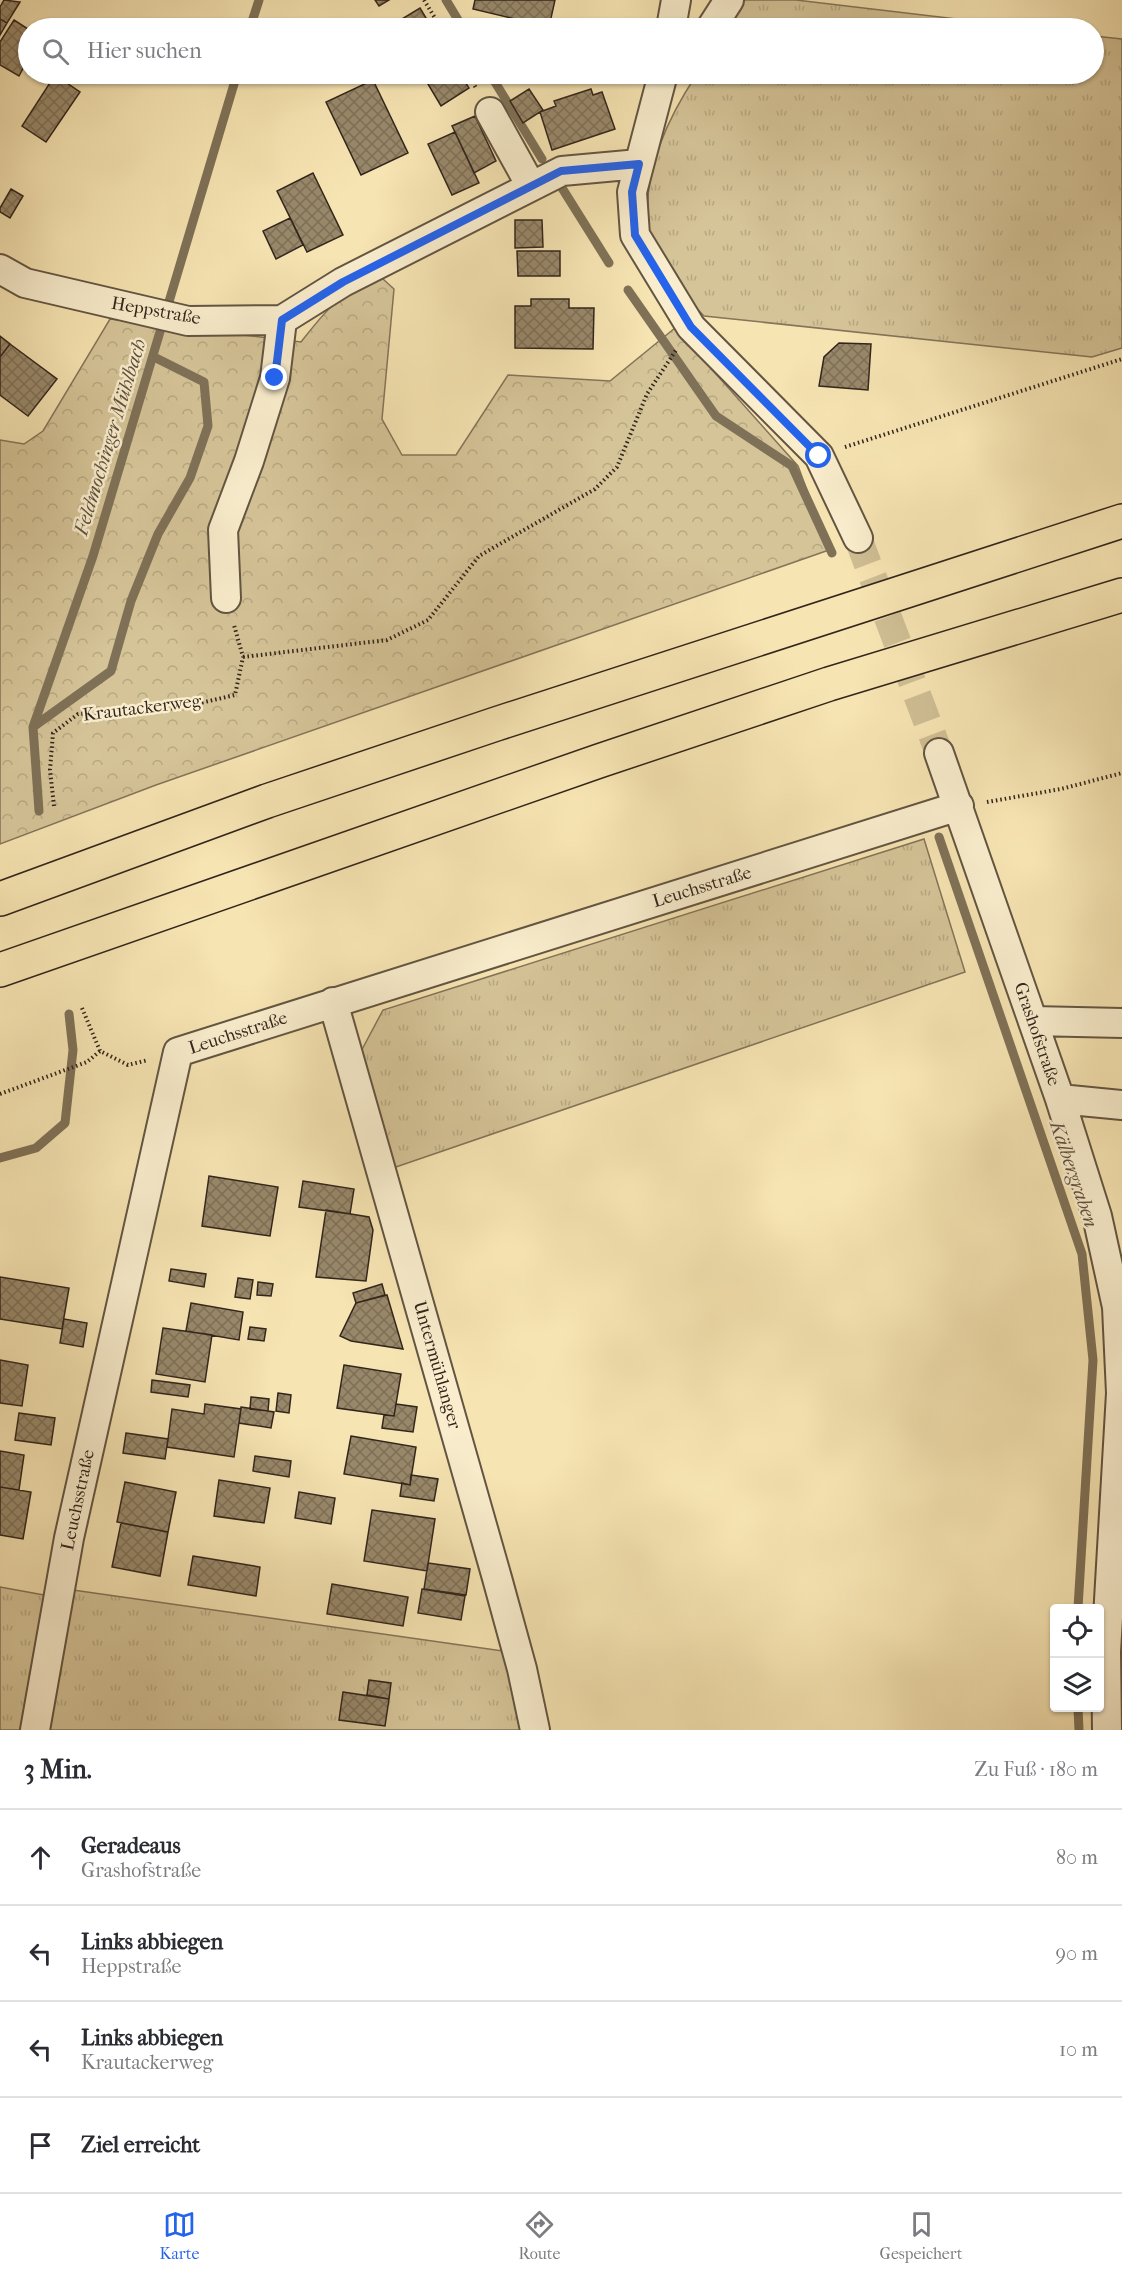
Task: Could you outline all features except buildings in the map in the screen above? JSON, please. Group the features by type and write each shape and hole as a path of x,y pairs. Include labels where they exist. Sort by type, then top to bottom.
{"highway":[{"path":"0,899 267,801 496,724 1122,521"},
{"path":"0,970 631,750 829,684 1122,595"}],"street":[{"path":"673,18 676,0"},
{"path":"717,18 729,0"},
{"path":"660,84 632,192 635,235 691,327 819,456 858,538"},
{"path":"639,164 680,84"},
{"path":"490,112 531,186"},
{"path":"226,598 223,530 249,460 275,378 282,320 343,282 561,171 639,164"},
{"name":"Heppstraße","path":"0,269 25,283 188,321 282,320"},
{"name":"Grashofstraße","path":"939,753 1060,1099 1109,1217 1118,1307 1120,1382 1115,1614 1107,1730"},
{"name":"Leuchsstraße","path":"35,1730 69,1538 178,1052 959,806"},
{"name":"Untermühlanger","path":"333,1002 504,1600 535,1730"},
{"path":"1033,1021 1122,1023"},
{"path":"1060,1099 1122,1105"}],"path":[{"path":"424,0 435,18"},
{"name":"Krautackerweg","path":"54,806 50,770 53,733 78,714 178,708 235,695 243,657 387,640 428,620 479,556 595,489 617,467 647,394 680,344"},
{"path":"819,456 1122,359"},
{"path":"959,806 1061,789 1122,772"},
{"path":"82,1008 100,1051 128,1065 178,1052"},
{"path":"0,1094 87,1062 100,1051"}],"green space":[{"path":"745,0 796,0 948,18 733,18"},
{"path":"1104,37 1122,39 1122,348 1092,357 704,316 673,282 654,253 649,237 648,200 654,161 677,107 691,84 1104,84"},
{"path":"383,279 394,289 382,419 402,455 456,455 508,375 610,381 675,328 798,466 829,550 156,785 0,844 0,440 24,444 43,431 110,319 301,342 327,310 346,294 369,282"},
{"path":"924,839 965,972 393,1168 358,1057 383,1010"},
{"path":"0,1587 44,1595 73,1590 510,1652 527,1730 0,1730"}],"waterway":[{"name":"Feldmochinger Mühlbach","path":"253,18 259,0"},
{"name":"Kälbergraben","path":"446,0 457,18"},
{"name":"Feldmochinger Mühlbach","path":"39,811 33,727 93,556 234,84"},
{"name":"Kälbergraben","path":"496,84 542,159"},
{"name":"Kälbergraben","path":"562,188 609,263"},
{"name":"Kälbergraben","path":"628,290 716,416 792,466 832,553"},
{"path":"33,727 111,671 131,601 158,534 190,478 208,426 204,382 154,357"},
{"name":"Kälbergraben","path":"939,837 1082,1254 1093,1360 1078,1604"},
{"name":"Feldmochinger Mühlbach","path":"0,1158 36,1148 65,1123 73,1050 69,1014"},
{"name":"Kälbergraben","path":"1078,1712 1079,1730"}],"tunnel":[{"path":"858,538 939,753"}],"route":[{"path":"275,378 282,320 343,282 561,171 639,164 632,192 635,235 691,327 819,456"}]}
